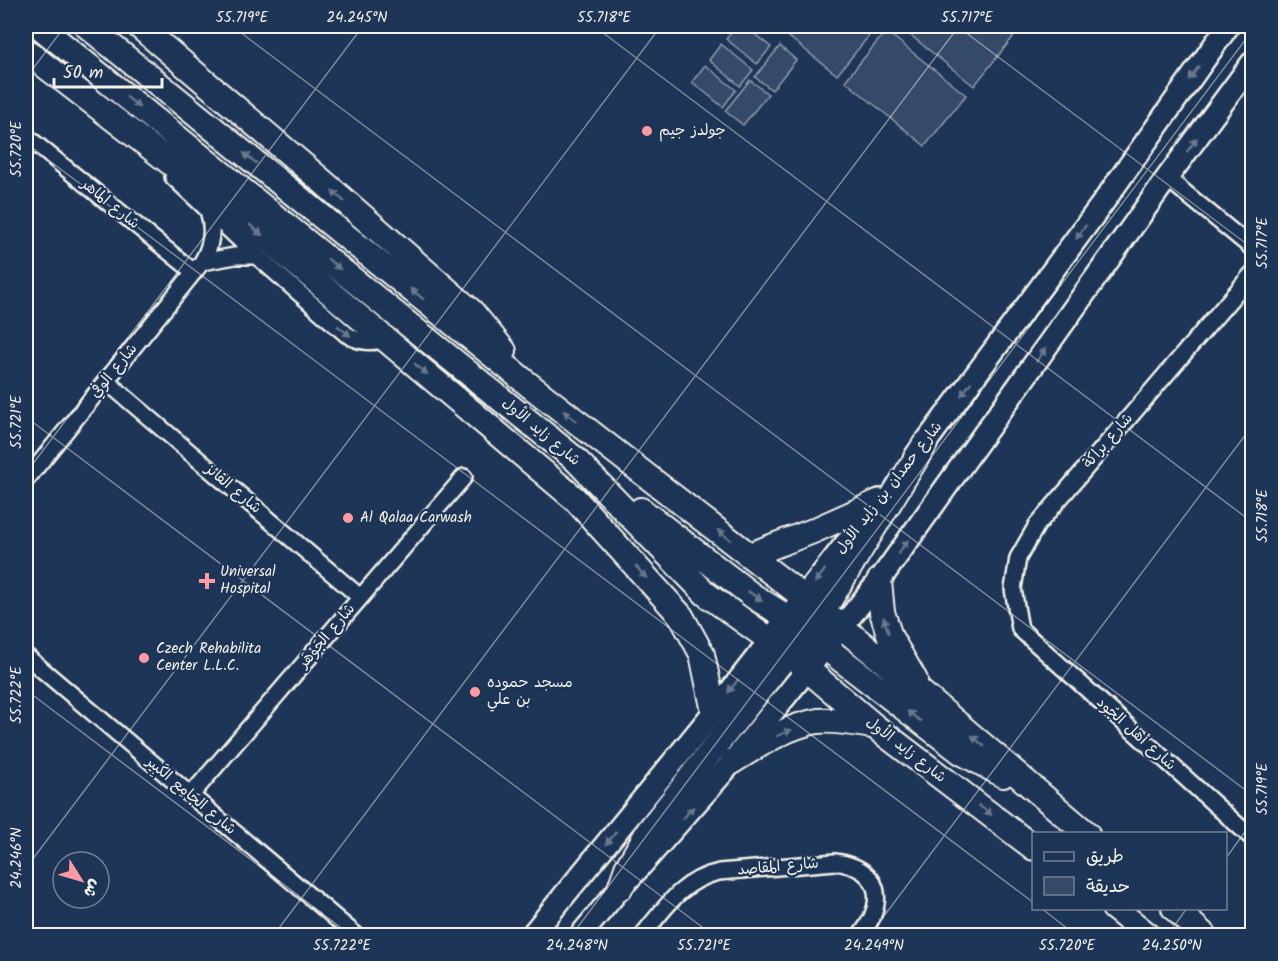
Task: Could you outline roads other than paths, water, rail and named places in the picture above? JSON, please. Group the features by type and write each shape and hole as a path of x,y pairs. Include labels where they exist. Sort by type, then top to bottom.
{"main road":[{"name":"شارع زايد الأول","path":"39,26 575,459 706,594 802,633 842,627 924,694 1084,832"},
{"name":"شارع زايد الأول","path":"87,26 528,384 803,597 802,633 807,670 874,726 1032,846"},
{"path":"139,26 471,311 500,344 528,384"},
{"name":"شارع حمدان بن زايد الأول","path":"803,597 925,444 1102,204 1228,26"},
{"path":"26,51 243,219 575,499 706,594"},
{"path":"842,627 879,581 1252,63"},
{"path":"620,888 627,868 654,823 802,633 925,444"},
{"path":"575,459 961,752 990,769 1035,789"},
{"path":"575,499 681,616 702,654 714,712"},
{"path":"750,555 813,531 878,502"},
{"path":"879,581 882,612 890,637 924,694"},
{"path":"531,936 714,712 802,633"},
{"path":"580,936 733,761 807,670"},
{"path":"733,761 768,740 798,727 817,722 832,721 874,726"},
{"path":"1115,910 1149,936"},
{"path":"1175,910 1206,936"}],"street":[{"path":"132,134 179,183 257,256 346,334 354,339 368,342 387,339"},
{"name":"شارع الماهر","path":"26,136 198,267"},
{"path":"1167,178 1252,248"},
{"name":"شارع الوفي","path":"26,480 198,267 208,252 211,241 211,220 208,210"},
{"path":"198,267 235,256 257,256"},
{"name":"شارع براكة","path":"1020,630 1013,589 1018,558 1037,525 1252,274"},
{"name":"شارع الفائز","path":"106,381 360,597"},
{"name":"شارع الجَوْهَر","path":"190,795 464,477"},
{"name":"شارع أهل الجُود","path":"1020,630 1252,838"},
{"name":"شارع الجَامِع الكَبِير","path":"26,656 357,936"},
{"name":"شارع المقاصد","path":"642,936 684,888 708,874 836,862 861,869 870,878 876,891 877,904 873,917 860,936"}],"place":[{"name":"جولدز جيم","path":"647,131"},
{"name":"Al Qalaa Carwash","path":"348,518"},
{"name":"Universal Hospital","path":"207,581"},
{"name":"Czech Rehabilita Center L.L.C.","path":"144,658"},
{"name":"مسجد حموده بن علي","path":"475,692"}]}
